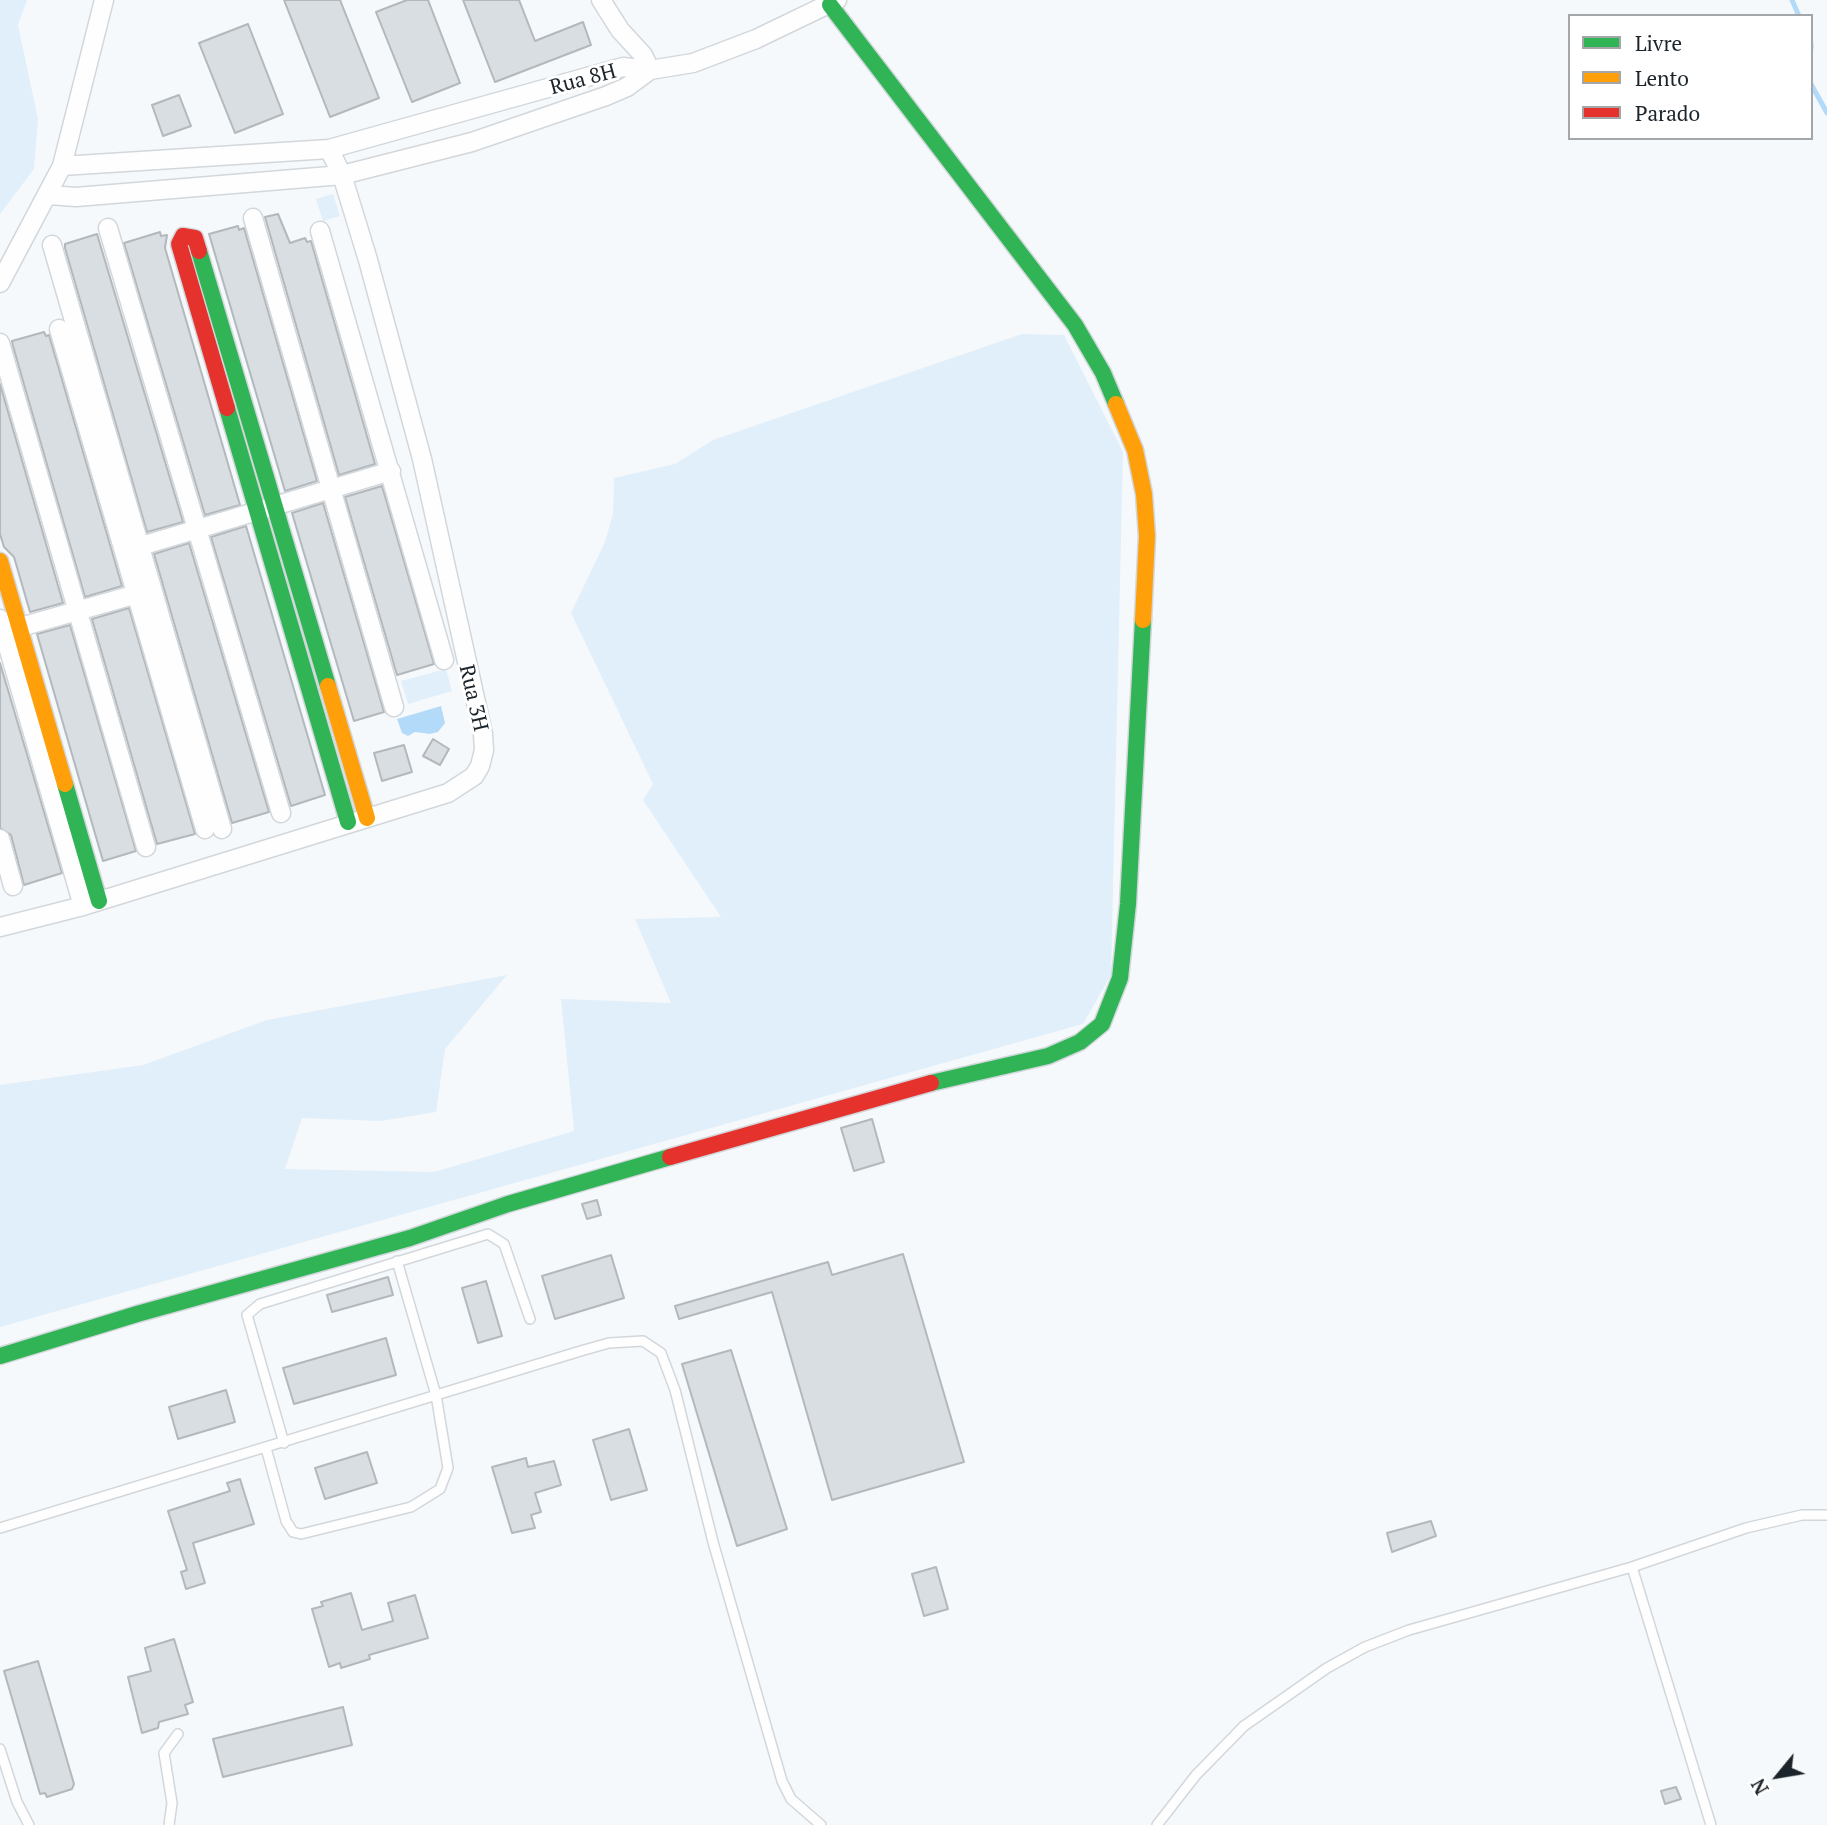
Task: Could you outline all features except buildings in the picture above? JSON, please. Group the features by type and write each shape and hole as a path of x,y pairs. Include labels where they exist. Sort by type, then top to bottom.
{"street":[{"path":"0,283 62,166 104,0"},
{"path":"0,1356 137,1314 410,1238 508,1204 920,1086 1048,1056 1080,1042 1102,1024 1115,993 1124,959 1147,536 1135,450 1103,373 1075,325 833,2 719,54 693,63 650,71 643,55 620,30 601,0"},
{"name":"Rua 8H","path":"62,166 329,149 623,68 650,71"},
{"name":"Rua 8H","path":"49,195 76,197 342,175 472,142 606,96 627,87 650,71"},
{"name":"Rua 3H","path":"0,927 91,904 448,793 463,785 480,766 484,750 422,459 342,175 329,149"},
{"path":"253,218 394,708"},
{"path":"108,228 281,813"},
{"path":"320,231 444,660"},
{"path":"348,822 265,509 195,238 183,236 180,244 265,509 367,818"},
{"path":"52,245 141,546 214,829 137,594 59,329"},
{"path":"0,343 146,847"},
{"path":"141,546 391,471"},
{"path":"0,561 6,628 91,904"},
{"path":"6,628 137,594"},
{"path":"0,839 13,886"}],"lane":[{"path":"284,1443 247,1315 260,1304 488,1234 504,1244 530,1319"},
{"path":"266,1448 286,1521 293,1532 301,1534 411,1507 440,1489 448,1468 436,1395 397,1261"},
{"path":"0,1528 609,1343 643,1341 661,1353 674,1390 772,1755 791,1799 821,1825"},
{"path":"1157,1825 1196,1775 1244,1726 1346,1657 1409,1630 1632,1567 1746,1528 1802,1515 1827,1515"},
{"path":"1632,1567 1711,1825"},
{"path":"169,1825 172,1803 164,1753 178,1734"},
{"path":"0,1749 17,1801 29,1825"}],"shaded area":[{"path":"0,0 27,0 18,25 38,119 34,169 0,214"},
{"path":"333,194 340,216 323,221 316,199"},
{"path":"1022,334 1064,335 1123,452 1111,975 1083,1024 0,1327 0,1085 143,1065 267,1020 507,975 445,1049 436,1112 381,1121 302,1118 285,1169 434,1172 574,1131 561,999 671,1003 635,919 721,917 643,800 653,784 571,613 605,542 613,514 614,478 675,464 713,440"},
{"path":"446,669 452,691 408,704 401,681"}],"water":[{"path":"441,706 445,723 438,732 415,732 408,736 402,733 397,719"}],"waterway":[{"path":"1792,0 1798,14"},
{"path":"1813,88 1827,113"}],"traffic: fast":[{"path":"830,5 1075,325 1103,373 1116,404"},
{"path":"199,251 328,686"},
{"path":"227,408 348,822"},
{"path":"931,1083 1048,1056 1080,1042 1102,1024 1120,978 1128,904 1143,620"},
{"path":"65,784 99,901"},
{"path":"0,1356 137,1314 410,1238 508,1204 670,1157"}],"traffic: slow":[{"path":"1116,404 1135,450 1144,494 1147,536 1143,620"},
{"path":"0,561 65,784"},
{"path":"328,686 367,818"}],"traffic: jam":[{"path":"199,251 195,238 183,236 179,244 227,408"},
{"path":"670,1157 931,1083"}]}
